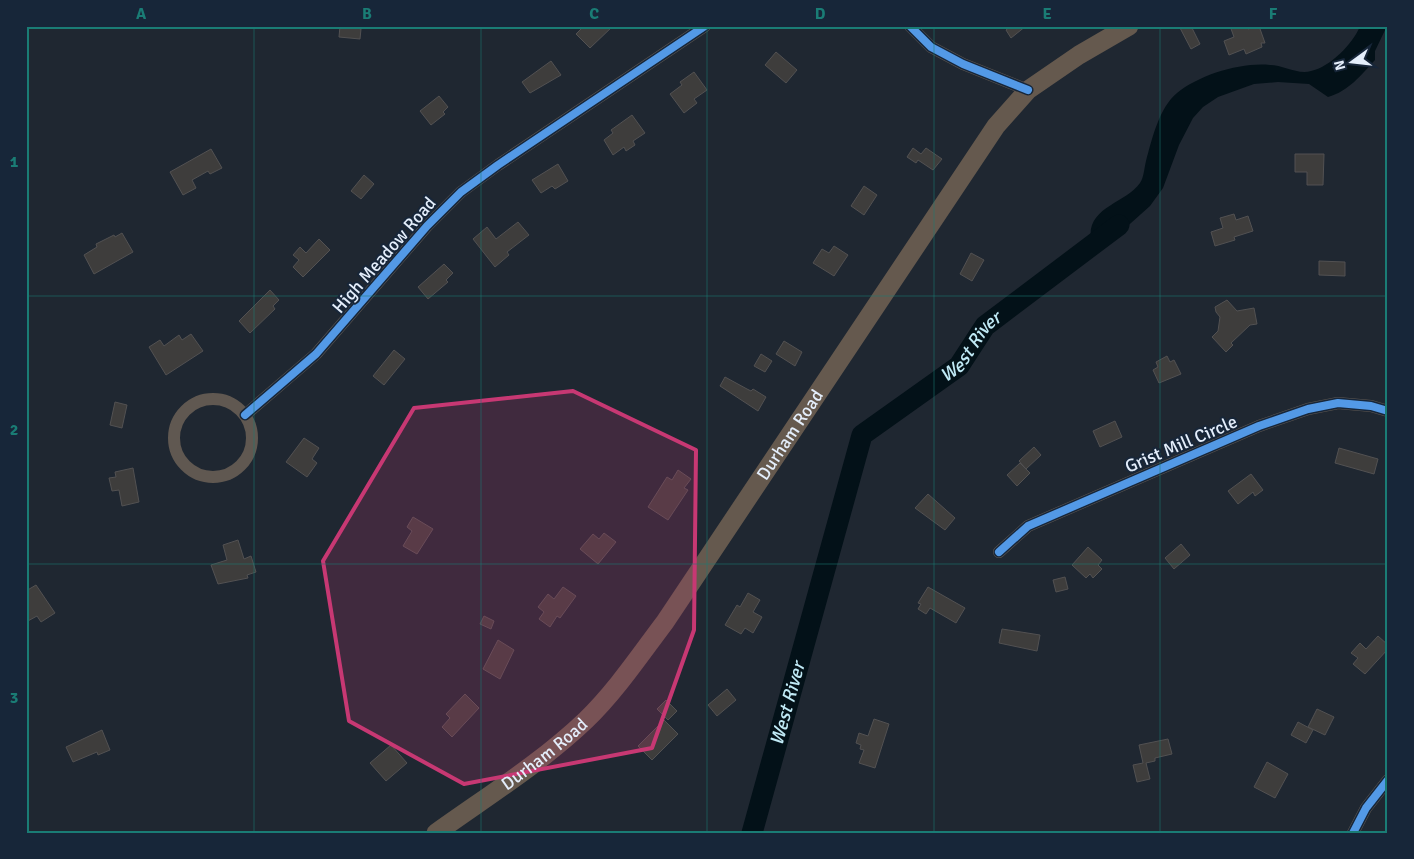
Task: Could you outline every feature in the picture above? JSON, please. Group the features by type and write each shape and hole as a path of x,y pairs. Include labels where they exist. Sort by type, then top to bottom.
{"main road":[{"name":"Durham Road","path":"436,833 544,756 586,720 612,690 665,622 996,126 1028,90 1079,55 1129,26"}],"street":[{"name":"High Meadow Road","path":"244,415 316,354 427,226 462,192 498,165 705,26"},
{"path":"910,26 931,47 963,64 1028,90"},
{"path":"206,400 224,400 239,409 244,415 251,430 251,445 246,460 234,471 220,477 204,476 190,470 179,458 174,443 175,427 190,406 206,400"},
{"name":"Grist Mill Circle","path":"999,552 1028,526 1260,426 1308,409 1338,403 1371,406 1388,411"},
{"path":"1353,833 1366,808 1388,780"}],"highlighted area":[{"path":"573,391 696,450 694,630 652,748 464,784 349,721 323,561 414,408"}],"shaded area":[{"path":"1360,26 1387,26 1375,51 1375,60 1348,87 1328,97 1309,84 1278,82 1254,84 1218,97 1203,107 1193,118 1179,145 1163,188 1150,206 1112,240 1097,244 1091,240 1091,229 1094,220 1100,213 1140,183 1157,124 1165,107 1177,93 1208,75 1234,68 1275,65 1301,72 1318,69 1340,54 1357,33"}],"building":[{"path":"340,26 357,26 357,28 361,29 360,39 339,37"},
{"path":"584,26 613,26 590,48 576,34"},
{"path":"1011,26 1026,26 1011,38 1006,30"},
{"path":"1179,26 1191,26 1200,44 1191,49"},
{"path":"1230,26 1247,26 1248,29 1259,26 1265,43 1261,43 1262,47 1246,54 1244,49 1229,55 1224,41 1234,37"},
{"path":"776,52 797,70 786,83 765,65"},
{"path":"551,61 561,75 530,93 522,82"},
{"path":"694,72 707,90 694,99 697,103 684,113 670,94 682,85 680,82"},
{"path":"439,96 448,107 443,112 445,114 431,125 420,111"},
{"path":"632,115 645,133 633,141 635,145 626,151 624,147 613,155 604,140 613,133 611,130"},
{"path":"913,148 921,154 926,148 942,159 933,170 918,160 916,163 907,157"},
{"path":"211,149 222,168 210,174 208,171 192,180 196,188 183,195 170,172"},
{"path":"1295,154 1324,154 1323,185 1307,185 1307,172 1295,172"},
{"path":"558,164 568,181 555,189 552,186 541,193 532,180"},
{"path":"364,175 374,184 361,199 351,191"},
{"path":"864,186 877,195 864,215 851,206"},
{"path":"1234,214 1236,220 1248,216 1253,231 1234,237 1235,240 1215,246 1211,232 1223,228 1220,218"},
{"path":"518,222 529,235 507,252 509,255 495,267 473,239 487,227 496,239"},
{"path":"122,233 133,252 94,274 84,255 97,247 96,244"},
{"path":"319,239 330,250 303,277 293,267 299,260 293,255 300,247 306,253"},
{"path":"834,246 848,255 834,276 813,263 822,249 829,253"},
{"path":"971,253 984,260 972,281 960,274"},
{"path":"1319,261 1345,262 1345,276 1319,275"},
{"path":"444,264 453,273 446,280 448,282 428,299 418,287"},
{"path":"270,290 279,300 273,306 275,309 250,333 239,321"},
{"path":"1227,300 1237,311 1254,308 1257,324 1250,325 1231,343 1233,345 1226,352 1212,337 1218,331 1220,317 1215,307"},
{"path":"191,334 203,351 166,375 149,347 160,340 164,346 179,335 182,340"},
{"path":"784,341 802,352 795,366 776,354"},
{"path":"394,350 405,359 384,385 373,376"},
{"path":"761,354 772,361 765,372 754,366"},
{"path":"1167,356 1170,362 1174,360 1181,374 1159,383 1153,370 1158,367 1156,362"},
{"path":"725,377 766,397 758,411 720,386"},
{"path":"115,402 127,405 122,428 110,425"},
{"path":"1115,421 1122,437 1100,447 1093,431"},
{"path":"304,438 319,448 312,459 317,463 307,477 286,462"},
{"path":"1034,447 1041,455 1026,469 1019,461"},
{"path":"1339,448 1378,459 1374,474 1335,463"},
{"path":"1020,463 1030,473 1017,486 1007,475"},
{"path":"133,468 139,502 122,506 119,490 112,491 109,478 116,477 115,472"},
{"path":"678,470 691,479 684,488 688,490 668,520 648,507 667,477 672,480"},
{"path":"1251,474 1263,490 1255,496 1253,492 1238,504 1228,491"},
{"path":"928,494 955,518 945,530 915,508"},
{"path":"413,517 433,529 417,554 403,546 412,531 407,527"},
{"path":"604,533 616,542 598,564 580,549 593,534 599,539"},
{"path":"238,540 244,559 251,556 256,572 247,575 248,578 218,584 211,565 227,560 223,545"},
{"path":"1181,544 1190,555 1174,569 1165,558"},
{"path":"1088,547 1102,560 1098,565 1102,569 1093,578 1090,574 1086,578 1072,565"},
{"path":"1065,577 1068,589 1056,592 1053,580"},
{"path":"36,585 55,613 41,622 37,616 26,622 26,591"},
{"path":"563,587 576,596 560,618 557,616 550,627 539,619 544,612 538,607 548,594 554,599"},
{"path":"928,587 965,608 956,623 930,608 926,614 918,609 921,604 918,603"},
{"path":"748,593 760,600 753,612 762,617 753,633 745,628 741,634 725,625 737,605 740,607"},
{"path":"484,616 494,621 491,629 480,624"},
{"path":"1002,629 1040,635 1037,651 999,643"},
{"path":"1378,636 1388,645 1388,649 1365,674 1353,664 1358,658 1351,653 1360,643 1366,649"},
{"path":"498,640 514,650 500,679 483,669"},
{"path":"727,689 736,700 717,716 708,705"},
{"path":"465,694 479,708 452,737 442,727 450,718 446,714"},
{"path":"666,700 677,711 668,720 657,709"},
{"path":"1317,709 1334,717 1325,735 1308,727"},
{"path":"874,719 889,724 875,768 859,763 864,750 860,749 861,745 856,743 859,733 868,736"},
{"path":"664,720 678,734 652,760 638,746"},
{"path":"1298,722 1313,730 1306,743 1291,735"},
{"path":"102,730 110,750 98,755 97,752 73,762 66,747"},
{"path":"1168,739 1172,754 1155,758 1155,761 1146,763 1150,779 1137,782 1133,765 1143,763 1139,745"},
{"path":"391,745 407,763 386,781 370,763"},
{"path":"1267,762 1288,774 1275,798 1254,787"}],"waterway":[{"name":"West River","path":"752,833 862,435 959,366 985,326 1119,225"}],"cycle path":[{"path":"245,415 316,354 427,226 461,192 498,165 705,26"},
{"path":"910,26 931,47 963,64 1028,90"},
{"path":"999,552 1028,526 1259,426 1308,409 1338,403 1371,406 1388,411"},
{"path":"1353,833 1366,808 1388,780"}]}
